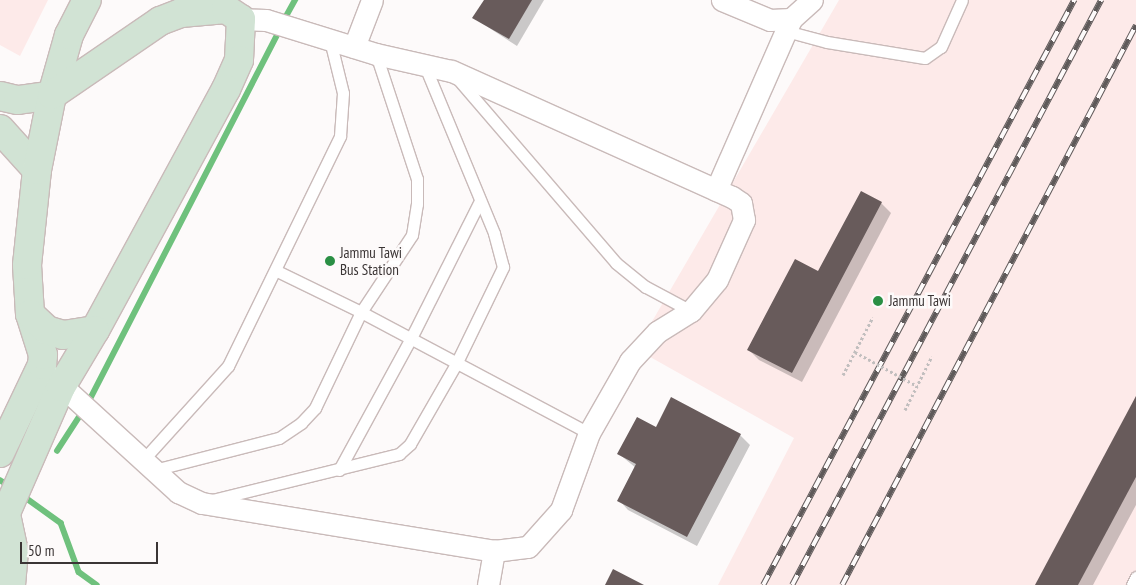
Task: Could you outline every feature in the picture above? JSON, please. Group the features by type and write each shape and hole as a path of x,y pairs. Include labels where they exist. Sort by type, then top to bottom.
{"main road":[{"path":"11,585 14,552 6,513 43,355 30,314 27,265 37,170 52,95 69,34 87,0"},
{"path":"0,96 18,100 52,95 160,21 180,13 239,12 239,60 226,89 95,330 67,392 24,436 0,453"},
{"path":"0,129 37,170"},
{"path":"30,314 47,330 63,335 95,330"}],"street":[{"path":"354,47 372,0"},
{"path":"722,0 770,20 789,25"},
{"path":"716,190 789,25 812,0"},
{"path":"42,365 67,392 178,492 202,503 494,551 528,547 561,510 589,433 630,361 657,332 691,311 717,280 744,220 740,204 716,190 451,71 423,62 376,54 239,12"},
{"path":"488,585 494,551"}],"lane":[{"path":"789,25 827,42 925,58 933,55 944,43 962,0"},
{"path":"148,465 228,366 277,271 340,136 343,93 326,38"},
{"path":"148,465 279,438 301,423 315,408 361,312 412,234 417,204 412,159 376,54"},
{"path":"202,503 245,490 388,459 410,444 456,364 503,267 501,253 423,62"},
{"path":"451,71 616,263 646,287 691,311"},
{"path":"339,470 411,338 480,200"},
{"path":"277,271 361,312 589,433"},
{"path":"1132,585 1136,577"}],"path":[{"path":"843,375 873,317"},
{"path":"855,352 917,386"},
{"path":"905,410 932,356"}],"shaded area":[{"path":"0,0 48,0 20,56 0,45"},
{"path":"839,0 1136,0 1136,585 718,585 794,438 636,349"}],"building":[{"path":"484,0 532,0 509,39 472,18"},
{"path":"861,191 882,202 792,373 747,350 795,259 818,271"},
{"path":"1136,396 1136,477 1078,585 1035,585"},
{"path":"671,397 741,434 687,537 617,501 636,464 617,454 637,417 656,427"},
{"path":"613,569 644,585 605,585"}],"waterway":[{"path":"284,20 295,0"},
{"path":"88,403 280,29"},
{"path":"57,451 83,411"},
{"path":"0,480 11,487"},
{"path":"22,495 61,523 79,572 97,585"}],"railway":[{"path":"763,585 1074,0"},
{"path":"792,585 1101,0"},
{"path":"842,585 1136,25"}],"place":[{"name":"Jammu Tawi Bus Station","path":"330,261"},
{"name":"Jammu Tawi","path":"878,301"}]}
